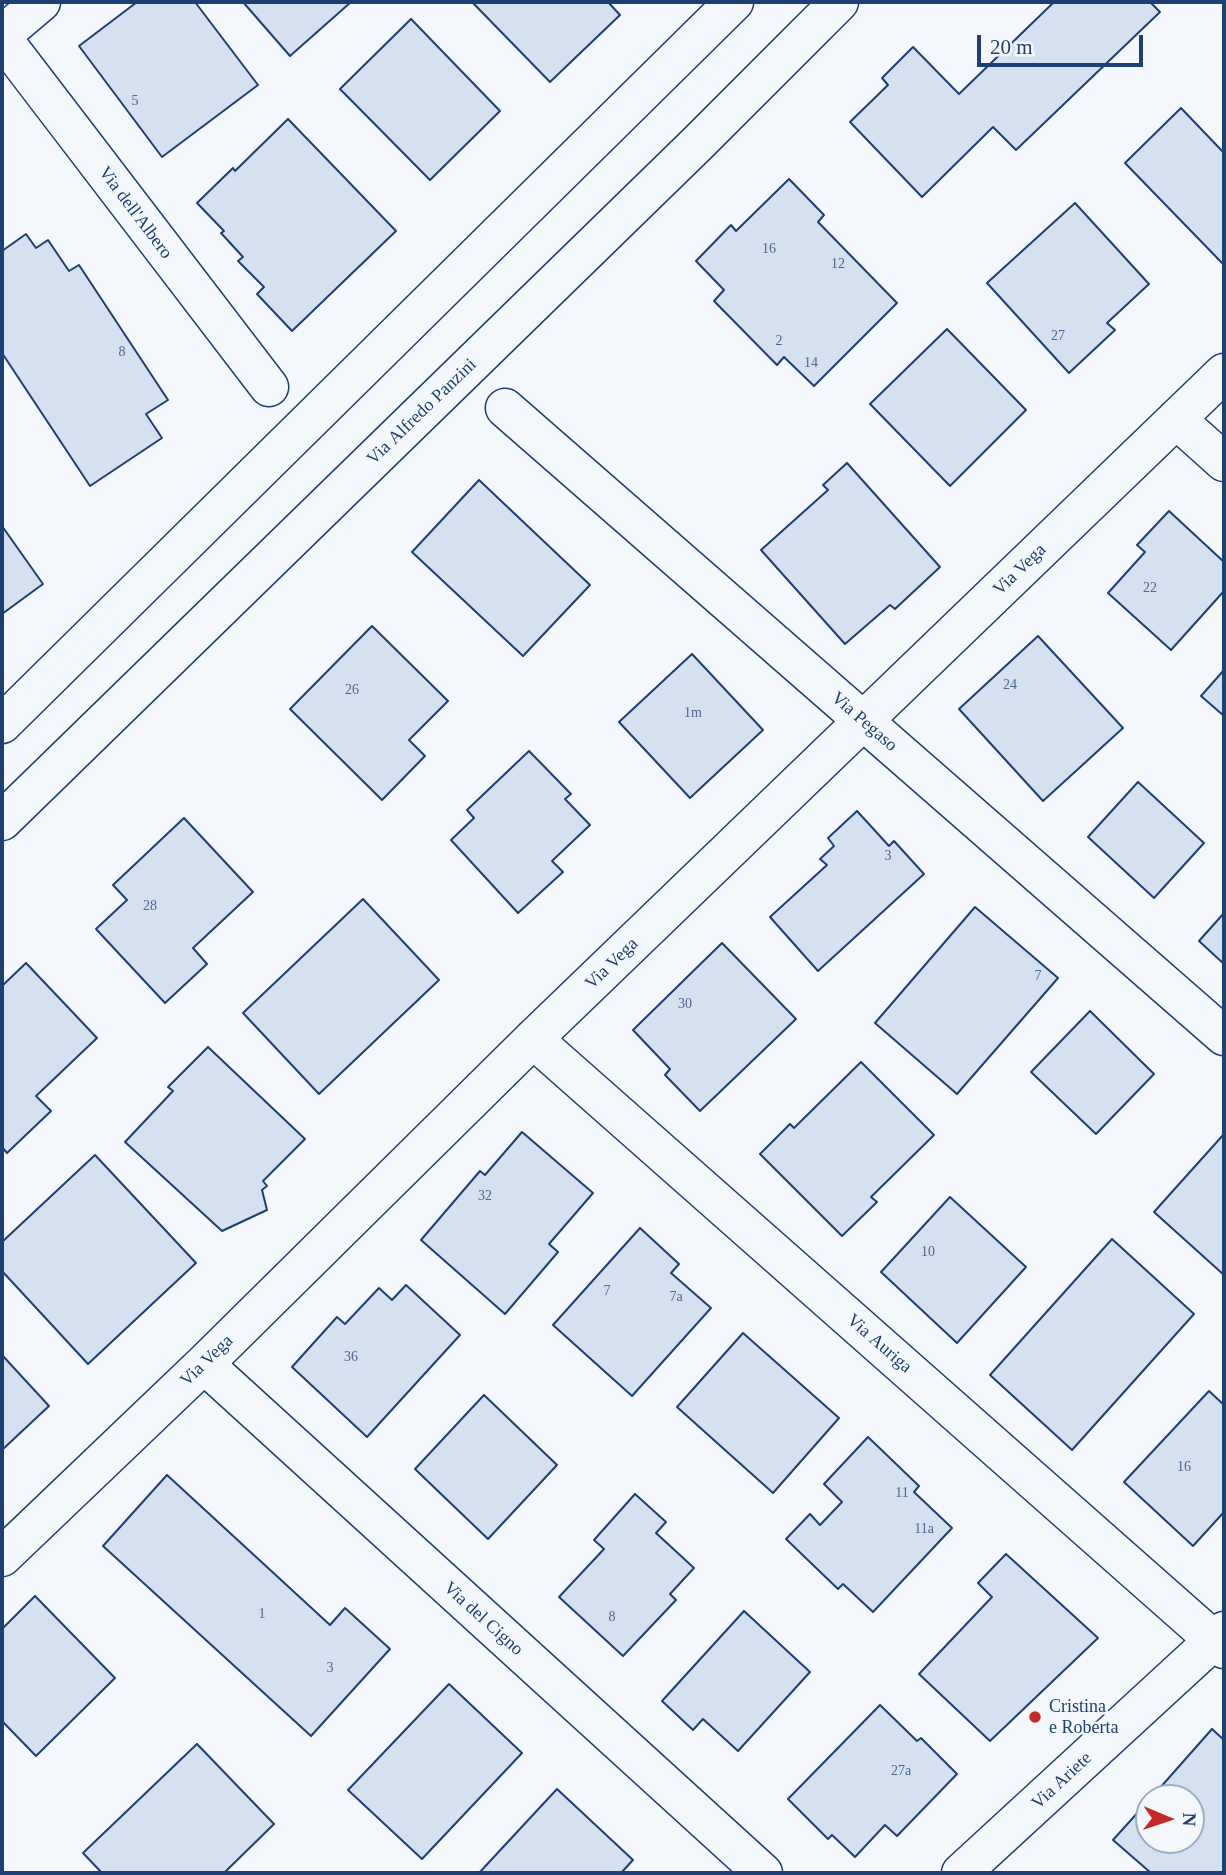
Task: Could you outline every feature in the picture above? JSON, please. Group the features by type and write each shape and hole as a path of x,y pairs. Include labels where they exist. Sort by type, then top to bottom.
{"street":[{"path":"2,37 41,2"},
{"path":"2,724 734,2"},
{"name":"Via Alfredo Panzini","path":"2,821 697,144 839,2"},
{"name":"Via dell'Albero","path":"2,37 269,387"},
{"name":"Via Vega","path":"2,1557 1224,373"},
{"name":"Via Pegaso","path":"505,408 1224,1037"},
{"path":"1176,419 1224,462"},
{"name":"Via Auriga","path":"533,1040 1221,1640"},
{"name":"Via del Cigno","path":"204,1364 763,1873"},
{"name":"Via Ariete","path":"961,1873 1221,1640"}],"building":[{"path":"137,2 195,2 258,85 162,157 79,46"},
{"path":"243,2 351,2 290,56"},
{"path":"472,2 608,2 620,15 550,82"},
{"path":"1054,2 1150,2 1160,12 1016,150 993,127 922,197 850,122 888,85 882,78 913,47 959,94"},
{"path":"411,19 500,111 430,180 340,89"},
{"path":"1181,108 1224,153 1224,265 1125,163"},
{"path":"288,119 396,231 292,331 257,294 264,287 238,261 243,257 221,233 224,231 197,203 233,168 235,171"},
{"path":"789,179 824,215 818,222 897,303 814,386 784,357 777,365 714,301 724,290 696,261 731,225 736,231"},
{"path":"1075,203 1149,284 1107,323 1115,330 1069,373 987,283"},
{"path":"26,234 36,248 48,240 69,271 79,265 168,400 146,414 162,438 90,486 2,353 2,251"},
{"path":"947,329 1026,410 950,486 870,404"},
{"path":"847,463 940,567 895,609 890,605 845,644 761,550 828,490 823,485"},
{"path":"479,480 590,585 523,656 412,552"},
{"path":"1169,511 1224,562 1224,591 1171,650 1108,593 1145,552 1137,545"},
{"path":"2,526 43,584 2,614"},
{"path":"372,626 448,701 409,740 425,756 382,800 290,709"},
{"path":"1038,636 1123,728 1043,801 959,709"},
{"path":"692,654 763,730 690,798 619,722"},
{"path":"1224,670 1224,716 1201,696"},
{"path":"529,751 571,794 565,799 590,825 552,861 563,872 518,913 451,840 474,818 467,810"},
{"path":"1138,782 1204,843 1154,898 1088,837"},
{"path":"857,811 889,846 894,841 924,874 818,971 770,917 827,865 820,859 834,846 828,838"},
{"path":"184,818 253,892 193,948 207,964 165,1003 96,929 127,900 113,885"},
{"path":"363,899 439,980 319,1094 243,1013"},
{"path":"975,907 1058,978 957,1094 875,1023"},
{"path":"1224,913 1224,964 1199,941"},
{"path":"722,943 796,1019 700,1111 665,1075 670,1069 633,1030"},
{"path":"26,963 97,1038 36,1096 51,1111 7,1153 2,1147 2,986"},
{"path":"1090,1011 1154,1074 1096,1134 1031,1072"},
{"path":"208,1047 305,1139 263,1181 267,1186 262,1190 267,1210 222,1231 125,1142 173,1091 168,1087"},
{"path":"861,1062 934,1135 871,1197 877,1202 842,1236 760,1154 790,1124 794,1128"},
{"path":"522,1132 593,1193 549,1244 558,1252 505,1314 421,1240 480,1171 485,1175"},
{"path":"1224,1134 1224,1275 1154,1212"},
{"path":"95,1155 196,1263 88,1364 2,1271 2,1242"},
{"path":"950,1197 1026,1267 957,1343 881,1272"},
{"path":"640,1228 679,1264 671,1273 711,1308 632,1396 553,1325"},
{"path":"1112,1239 1194,1314 1072,1450 990,1375"},
{"path":"406,1285 460,1335 367,1437 292,1367 337,1317 345,1324 379,1288 392,1300"},
{"path":"743,1333 839,1418 773,1493 677,1407"},
{"path":"2,1355 49,1406 2,1450"},
{"path":"1209,1391 1224,1405 1224,1512 1193,1546 1124,1482"},
{"path":"484,1395 557,1465 488,1539 415,1469"},
{"path":"868,1437 919,1486 914,1492 952,1528 873,1612 843,1584 838,1589 786,1539 810,1514 820,1525 842,1502 824,1484"},
{"path":"167,1475 330,1625 345,1608 390,1649 311,1736 103,1546"},
{"path":"635,1494 666,1522 656,1533 694,1568 670,1594 676,1600 623,1656 559,1597 604,1549 594,1540"},
{"path":"1006,1554 1098,1638 990,1741 919,1674 992,1597 978,1583"},
{"path":"35,1596 115,1678 36,1756 2,1721 2,1629"},
{"path":"744,1611 810,1672 738,1751 703,1719 693,1730 662,1701"},
{"path":"449,1684 522,1753 422,1859 348,1790"},
{"path":"880,1705 917,1741 921,1738 957,1774 897,1836 885,1825 855,1857 832,1835 828,1839 788,1799"},
{"path":"1212,1729 1224,1740 1224,1873 1151,1873 1113,1840 1135,1816 1135,1854 1205,1854 1205,1784 1163,1784"},
{"path":"197,1744 274,1824 224,1873 102,1873 83,1853"},
{"path":"557,1789 633,1860 621,1873 479,1873"}],"place":[{"name":"Cristina e Roberta","path":"1035,1717"}]}
